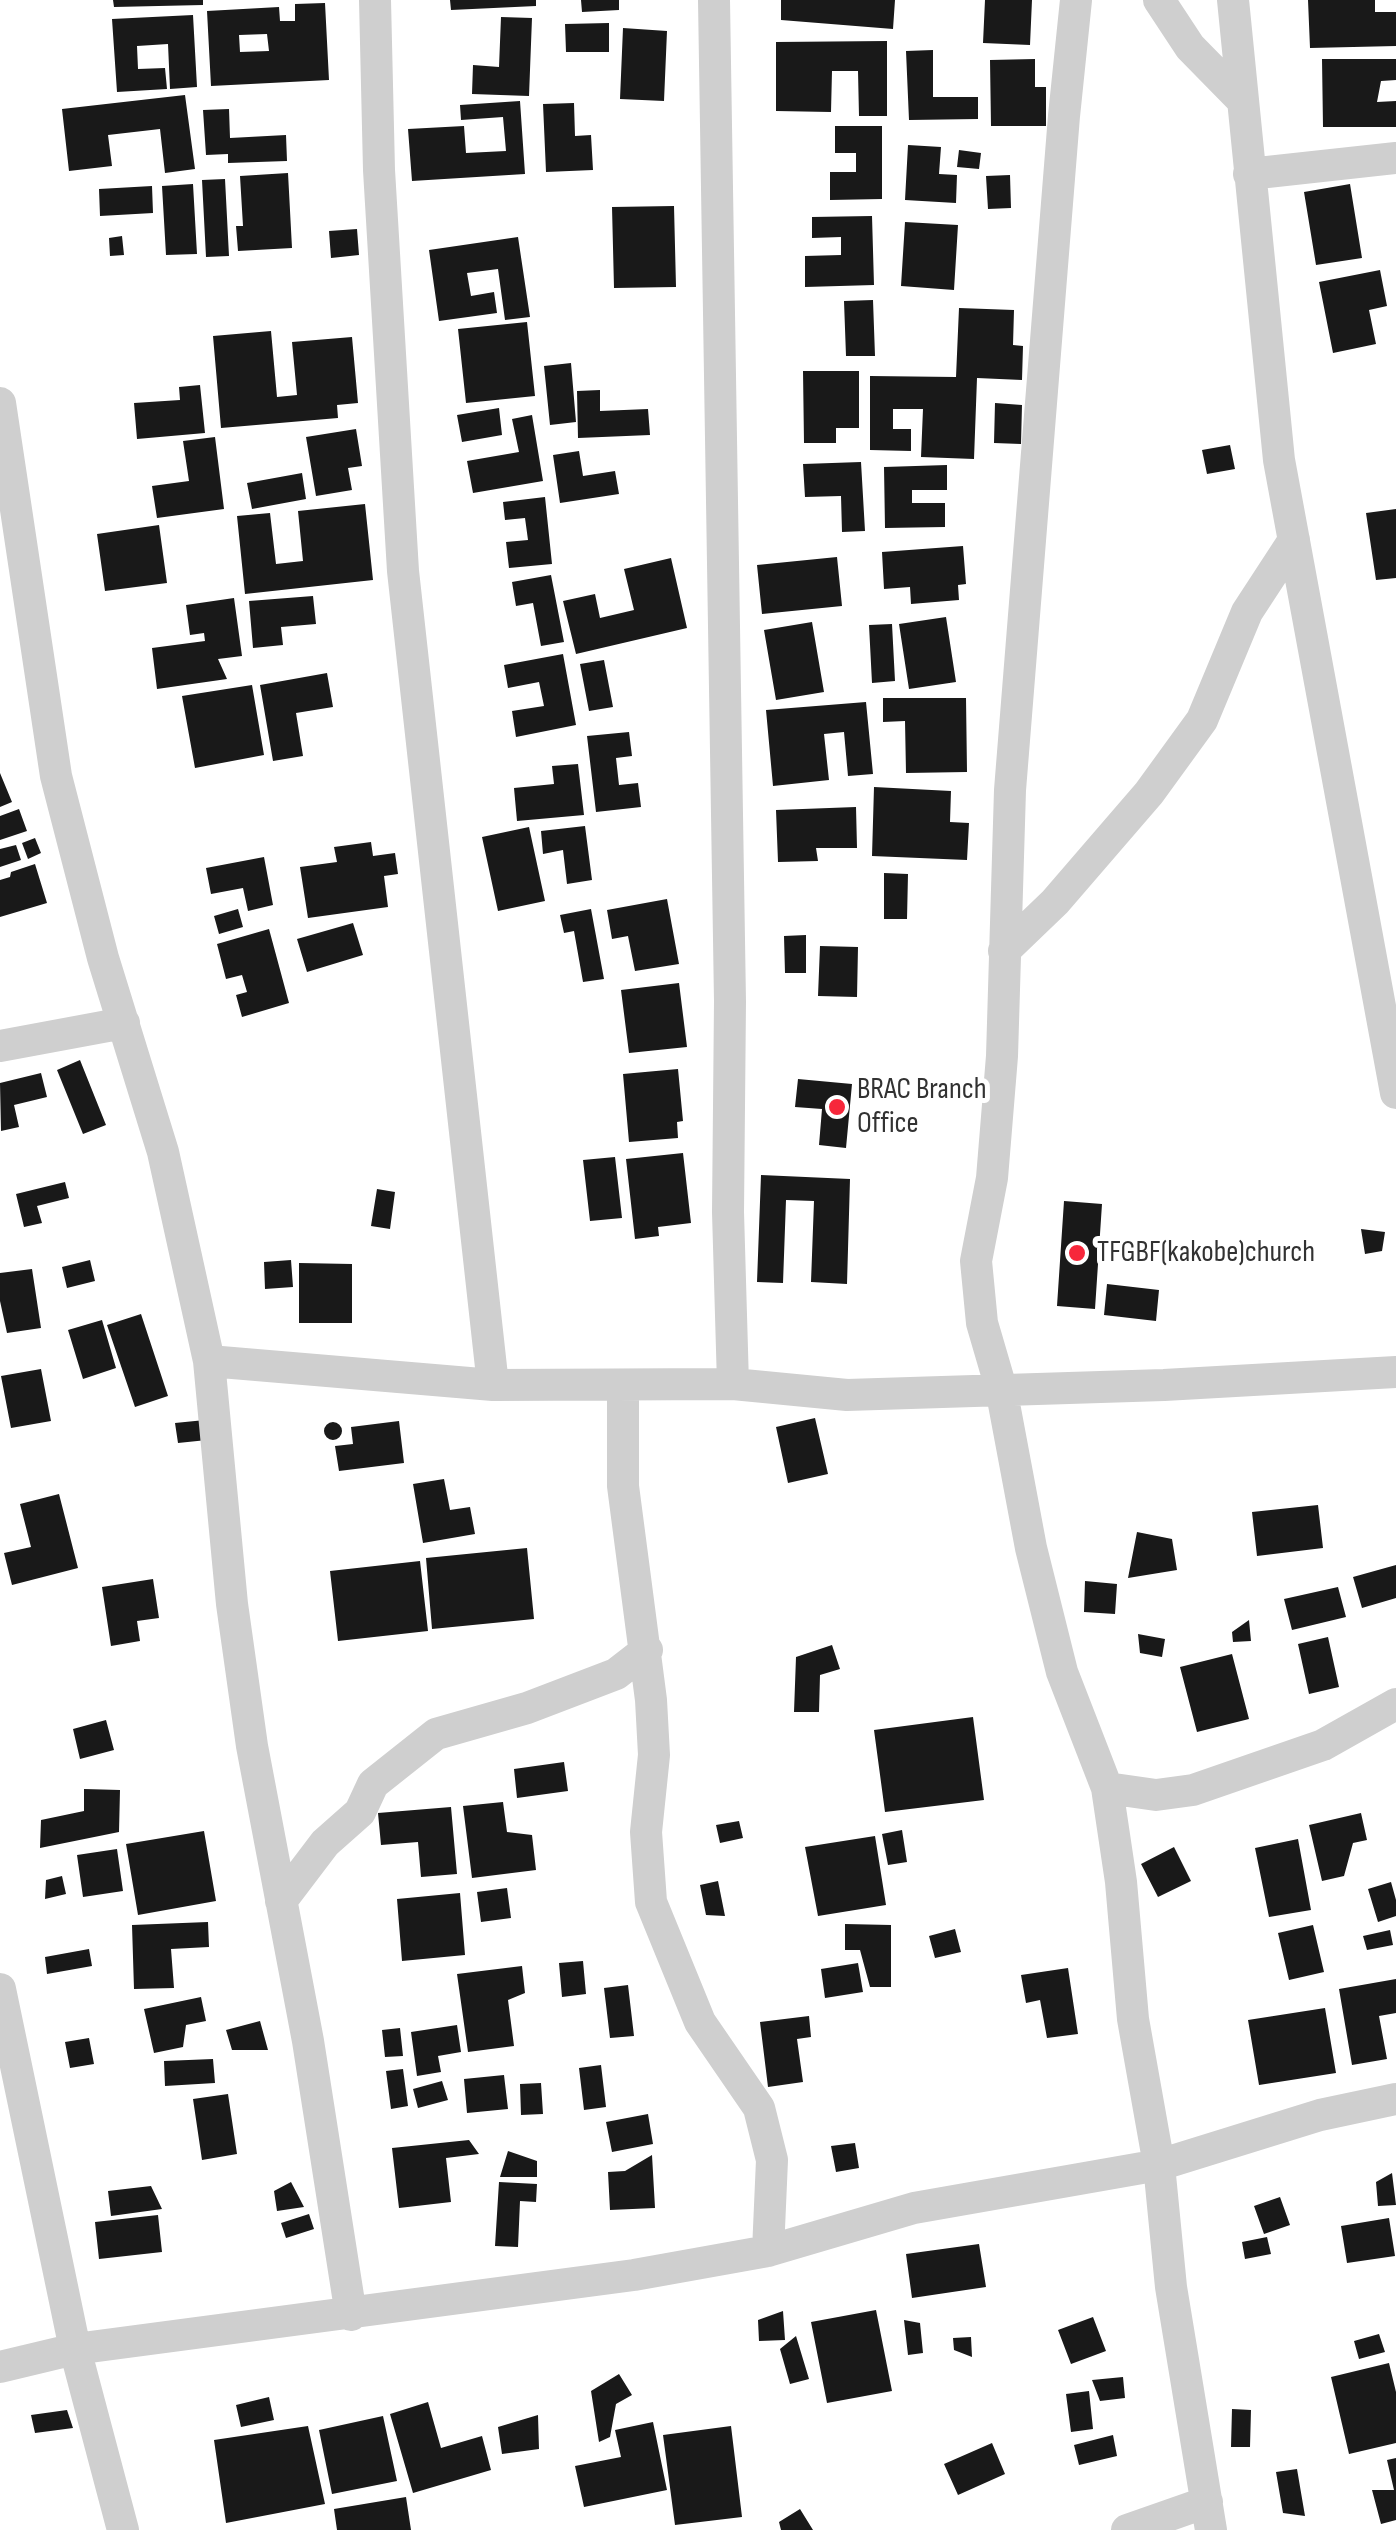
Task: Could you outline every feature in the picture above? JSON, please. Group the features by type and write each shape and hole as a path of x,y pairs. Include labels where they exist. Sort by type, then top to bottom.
{"street":[{"path":"375,0 379,170 404,570 493,1384"},
{"path":"714,0 733,1384"},
{"path":"1076,0 1010,790 1002,1056 992,1178 976,1261 982,1322 1000,1388 1031,1548 1062,1672 1107,1788 1121,1882 1133,2019 1159,2165 1171,2287 1209,2516 1128,2530"},
{"path":"1159,0 1190,47 1241,99"},
{"path":"1233,0 1279,460 1396,1093"},
{"path":"1248,174 1396,158"},
{"path":"0,403 56,776 103,958 163,1152 209,1362 232,1604 252,1746 308,2041 351,2315"},
{"path":"1004,950 1056,902 1148,793 1202,720 1247,612 1294,540"},
{"path":"0,1046 124,1023"},
{"path":"209,1362 493,1384 733,1384 848,1395 1164,1385 1396,1372"},
{"path":"623,1385 623,1486 647,1650 654,1755 646,1832 652,1902 700,2022 758,2108 772,2160 768,2250"},
{"path":"281,1901 325,1843 360,1812 374,1784 436,1734 527,1708 616,1674 647,1650"},
{"path":"1107,1788 1156,1794 1192,1790 1322,1744 1396,1704"},
{"path":"0,1989 75,2349 123,2530"},
{"path":"0,2366 75,2349 634,2276 768,2250 914,2208 1159,2165 1320,2114 1396,2099"}],"building":[{"path":"113,0 203,0 203,5 114,7"},
{"path":"450,0 536,0 536,6 451,10"},
{"path":"581,0 619,0 619,10 582,12"},
{"path":"781,0 895,0 893,29 781,20"},
{"path":"985,0 1032,0 1030,45 983,43"},
{"path":"1308,0 1375,0 1375,12 1396,12 1396,46 1310,48"},
{"path":"325,3 329,80 211,86 207,11 279,7 280,21 295,21 295,4","holes":["267,34 269,51 240,52 239,35"]},
{"path":"193,15 197,87 170,89 168,44 137,46 138,69 165,68 167,89 117,92 112,19"},
{"path":"501,17 532,18 529,96 472,94 473,65 499,67"},
{"path":"609,23 609,52 566,52 565,24"},
{"path":"623,28 667,31 664,101 620,99"},
{"path":"887,41 887,116 859,116 858,71 832,71 831,112 776,111 776,42"},
{"path":"933,50 933,97 978,97 978,119 909,120 906,51"},
{"path":"1035,59 1035,87 1046,87 1046,126 991,126 990,60"},
{"path":"1322,59 1396,59 1396,80 1381,81 1377,102 1396,101 1396,127 1323,127"},
{"path":"185,95 195,169 165,173 160,129 108,135 112,166 69,171 62,109"},
{"path":"520,101 525,174 412,181 408,129 464,126 466,153 506,151 503,117 461,120 460,105"},
{"path":"574,103 575,136 591,135 593,170 546,172 543,104"},
{"path":"229,109 230,138 286,135 287,161 228,163 228,154 206,155 203,110"},
{"path":"835,126 882,126 882,199 830,200 830,172 856,172 856,153 835,153"},
{"path":"908,145 941,147 939,174 957,175 956,203 905,200"},
{"path":"959,150 981,153 979,169 957,167"},
{"path":"288,173 292,248 238,251 236,226 243,226 240,176"},
{"path":"1010,175 1011,208 988,209 986,176"},
{"path":"225,179 229,256 206,257 202,180"},
{"path":"193,184 197,254 166,255 162,186"},
{"path":"1350,184 1362,258 1316,265 1304,192"},
{"path":"152,186 153,213 100,216 99,189"},
{"path":"674,206 676,287 614,288 612,207"},
{"path":"872,216 874,285 805,287 805,256 841,255 841,237 812,238 812,217"},
{"path":"905,222 958,225 954,290 901,286"},
{"path":"357,229 359,255 331,258 329,231"},
{"path":"122,236 124,255 110,256 109,238"},
{"path":"518,237 530,317 505,320 498,269 467,273 471,296 494,292 497,313 439,321 429,250"},
{"path":"1380,270 1387,306 1369,310 1376,344 1333,353 1319,282"},
{"path":"873,300 875,356 846,356 844,301"},
{"path":"959,308 1014,310 1013,345 1023,346 1022,380 977,378 974,459 921,457 923,409 893,409 893,429 911,429 911,451 870,450 870,376 956,377"},
{"path":"527,322 535,396 466,403 458,329"},
{"path":"271,331 277,397 297,395 292,342 352,337 358,403 337,405 338,418 221,428 213,336"},
{"path":"571,363 576,422 550,425 544,366"},
{"path":"803,371 859,371 859,428 836,428 836,443 804,443"},
{"path":"200,385 205,433 137,439 134,403 180,400 179,387"},
{"path":"600,390 600,411 648,409 650,435 578,438 577,391"},
{"path":"995,403 1022,405 1021,444 994,443"},
{"path":"499,408 502,435 462,442 457,415"},
{"path":"532,415 543,481 473,493 467,461 519,452 512,419"},
{"path":"356,429 362,466 348,468 352,490 316,496 306,437"},
{"path":"215,437 224,509 157,518 152,486 189,481 183,441"},
{"path":"1230,445 1235,469 1207,474 1202,450"},
{"path":"579,451 583,476 615,471 619,494 560,503 553,455"},
{"path":"861,462 865,531 842,532 841,496 805,497 803,464"},
{"path":"947,465 947,490 912,490 912,503 945,503 945,527 885,528 884,467"},
{"path":"302,473 306,499 252,509 247,483"},
{"path":"545,497 552,564 509,568 506,542 528,540 525,518 505,520 503,502"},
{"path":"365,504 373,580 245,594 237,516 270,513 276,564 303,561 298,511"},
{"path":"1396,509 1396,578 1376,580 1366,513"},
{"path":"159,525 167,583 105,591 97,534"},
{"path":"963,546 966,584 958,585 959,600 911,604 910,587 884,589 882,552"},
{"path":"837,557 842,606 762,614 757,565"},
{"path":"671,558 687,628 576,654 563,601 595,594 600,618 634,610 624,569"},
{"path":"551,575 564,642 541,646 533,603 516,606 512,582"},
{"path":"313,596 316,624 281,627 283,645 253,648 249,601"},
{"path":"234,598 242,656 218,659 227,679 157,689 152,648 205,641 204,633 190,635 186,605"},
{"path":"946,617 956,682 909,689 899,624"},
{"path":"812,622 824,692 776,700 764,630"},
{"path":"892,624 895,681 872,683 869,625"},
{"path":"563,654 576,725 516,737 512,711 544,706 539,682 508,688 504,665"},
{"path":"604,660 613,707 589,711 580,664"},
{"path":"327,673 333,707 296,713 303,756 273,761 260,685"},
{"path":"252,685 264,755 195,768 182,696"},
{"path":"883,698 966,698 967,772 906,773 905,721 883,722"},
{"path":"866,702 873,774 848,776 844,732 824,734 829,780 773,786 766,710"},
{"path":"629,732 632,756 616,758 619,785 638,783 641,807 596,812 587,736"},
{"path":"578,764 584,815 517,821 514,788 554,784 552,766"},
{"path":"0,773 12,802 0,807"},
{"path":"874,787 951,791 950,822 969,823 967,860 872,856"},
{"path":"856,807 857,848 816,848 818,861 778,862 776,810"},
{"path":"19,809 27,831 0,840 0,816"},
{"path":"585,826 592,880 567,884 563,850 543,854 541,831"},
{"path":"529,827 545,901 498,911 482,837"},
{"path":"35,838 41,853 28,859 22,843"},
{"path":"371,842 373,856 395,853 398,874 384,876 388,907 308,918 300,867 337,862 334,847"},
{"path":"16,845 21,860 0,867 0,849"},
{"path":"264,857 273,905 248,911 243,888 211,894 206,868"},
{"path":"35,864 47,903 0,917 0,880"},
{"path":"884,873 908,874 907,919 884,919"},
{"path":"667,899 679,964 635,971 628,936 612,939 607,910"},
{"path":"238,909 243,927 219,934 214,916"},
{"path":"591,909 604,979 583,982 574,931 564,933 560,915"},
{"path":"353,923 363,955 307,972 297,939"},
{"path":"269,929 289,1003 242,1017 236,995 247,992 242,975 226,979 217,944"},
{"path":"806,935 806,973 785,973 784,936"},
{"path":"820,946 858,947 857,997 818,996"},
{"path":"679,983 687,1047 629,1053 621,990"},
{"path":"80,1060 106,1125 83,1134 57,1070"},
{"path":"678,1069 683,1121 677,1122 678,1138 629,1142 623,1074"},
{"path":"41,1073 47,1097 14,1105 19,1127 1,1131 0,1083"},
{"path":"798,1079 852,1084 846,1148 819,1145 822,1109 795,1107"},
{"path":"683,1153 691,1223 658,1227 659,1236 635,1239 626,1159"},
{"path":"615,1157 622,1218 590,1221 583,1160"},
{"path":"761,1175 850,1179 847,1284 811,1282 814,1201 786,1200 783,1283 757,1282"},
{"path":"65,1182 69,1198 37,1206 42,1223 24,1227 16,1194"},
{"path":"377,1189 395,1192 390,1229 371,1226"},
{"path":"1064,1201 1102,1204 1095,1309 1057,1306"},
{"path":"1361,1229 1385,1232 1382,1251 1365,1254"},
{"path":"90,1260 95,1281 67,1288 62,1267"},
{"path":"291,1260 293,1287 265,1289 264,1262"},
{"path":"299,1263 352,1264 352,1323 299,1323"},
{"path":"32,1269 41,1328 7,1333 0,1301 0,1273"},
{"path":"1107,1284 1159,1290 1156,1321 1104,1315"},
{"path":"141,1314 168,1396 135,1407 107,1325"},
{"path":"102,1320 116,1368 83,1379 68,1330"},
{"path":"41,1369 51,1421 11,1428 1,1376"},
{"path":"815,1418 828,1474 788,1483 776,1427"},
{"path":"205,1420 207,1440 178,1443 175,1423"},
{"path":"399,1421 404,1463 339,1471 335,1446 353,1444 351,1427"},
{"path":"333,1422 340,1424 340,1438 333,1440 326,1438 324,1431 326,1424"},
{"path":"444,1479 450,1510 470,1507 475,1534 423,1543 413,1484"},
{"path":"59,1494 78,1568 12,1585 4,1553 31,1547 20,1504"},
{"path":"1318,1505 1323,1548 1257,1556 1252,1512"},
{"path":"1137,1532 1172,1539 1177,1570 1128,1578"},
{"path":"527,1548 534,1619 432,1629 426,1558"},
{"path":"420,1561 428,1631 338,1641 330,1571"},
{"path":"1396,1565 1396,1598 1362,1608 1353,1577"},
{"path":"153,1579 159,1618 137,1621 140,1641 111,1646 102,1587"},
{"path":"1085,1581 1117,1584 1115,1614 1084,1612"},
{"path":"1338,1587 1346,1617 1292,1630 1284,1599"},
{"path":"1249,1620 1251,1641 1233,1642 1232,1632"},
{"path":"1138,1634 1165,1639 1162,1657 1140,1653"},
{"path":"1328,1637 1339,1687 1309,1694 1298,1644"},
{"path":"832,1645 840,1669 820,1675 819,1712 794,1712 796,1657"},
{"path":"1232,1654 1249,1719 1197,1732 1180,1667"},
{"path":"973,1717 984,1800 885,1812 874,1730"},
{"path":"106,1720 114,1750 80,1759 73,1729"},
{"path":"564,1762 568,1791 517,1798 514,1769"},
{"path":"84,1789 120,1790 119,1832 40,1848 41,1820 84,1811"},
{"path":"503,1802 507,1832 532,1835 536,1870 472,1878 463,1806"},
{"path":"451,1807 457,1874 421,1877 418,1842 381,1845 378,1813"},
{"path":"1361,1813 1367,1840 1353,1843 1344,1876 1322,1881 1309,1825"},
{"path":"739,1821 743,1838 720,1843 716,1825"},
{"path":"902,1830 907,1862 888,1865 882,1834"},
{"path":"204,1831 216,1901 138,1915 126,1844"},
{"path":"875,1836 886,1905 818,1916 805,1847"},
{"path":"1298,1839 1311,1910 1269,1917 1255,1848"},
{"path":"1174,1847 1191,1881 1158,1897 1141,1864"},
{"path":"117,1849 123,1891 83,1897 77,1855"},
{"path":"62,1876 66,1894 45,1899 46,1880"},
{"path":"718,1881 725,1916 706,1915 700,1885"},
{"path":"1391,1882 1396,1916 1378,1922 1368,1889"},
{"path":"507,1888 511,1918 481,1922 477,1892"},
{"path":"460,1893 465,1955 402,1961 397,1899"},
{"path":"208,1922 209,1947 171,1949 174,1988 134,1989 132,1925"},
{"path":"845,1924 891,1925 891,1987 870,1987 860,1950 845,1950"},
{"path":"1313,1925 1324,1972 1289,1980 1278,1933"},
{"path":"955,1929 961,1952 935,1958 929,1936"},
{"path":"1390,1930 1393,1945 1367,1950 1363,1936"},
{"path":"89,1949 92,1966 47,1974 45,1957"},
{"path":"583,1961 586,1994 562,1997 559,1963"},
{"path":"858,1963 863,1992 825,1998 821,1969"},
{"path":"522,1966 525,1993 508,2000 514,2046 468,2052 457,1974"},
{"path":"1068,1968 1078,2034 1047,2038 1040,2000 1026,2003 1021,1975"},
{"path":"1396,1979 1396,2013 1379,2016 1387,2059 1352,2065 1339,1989"},
{"path":"628,1985 634,2036 610,2038 604,1988"},
{"path":"201,1997 206,2021 186,2025 183,2047 154,2053 144,2009"},
{"path":"1325,2008 1336,2073 1259,2085 1248,2020"},
{"path":"809,2016 811,2037 797,2039 803,2082 768,2087 760,2022"},
{"path":"260,2021 268,2050 232,2050 226,2030"},
{"path":"457,2025 461,2052 438,2056 441,2072 417,2076 411,2032"},
{"path":"400,2028 403,2056 385,2057 382,2030"},
{"path":"89,2038 94,2064 70,2068 65,2042"},
{"path":"213,2059 215,2083 165,2086 164,2061"},
{"path":"601,2065 606,2107 584,2110 579,2068"},
{"path":"403,2069 408,2106 391,2109 386,2071"},
{"path":"504,2075 508,2109 467,2113 464,2079"},
{"path":"442,2081 448,2100 418,2108 413,2089"},
{"path":"541,2083 543,2114 521,2115 520,2084"},
{"path":"228,2094 237,2154 202,2160 193,2099"},
{"path":"648,2114 653,2144 612,2152 606,2122"},
{"path":"469,2140 479,2154 446,2158 451,2202 399,2208 392,2148"},
{"path":"855,2143 859,2168 836,2172 831,2146"},
{"path":"508,2151 537,2161 537,2177 500,2177"},
{"path":"652,2155 655,2208 610,2210 608,2172 625,2171"},
{"path":"1392,2173 1396,2205 1378,2206 1376,2182"},
{"path":"291,2182 304,2207 277,2211 274,2191"},
{"path":"499,2182 537,2184 536,2202 520,2201 518,2247 495,2246"},
{"path":"151,2186 162,2209 111,2216 108,2191"},
{"path":"1280,2197 1290,2225 1264,2234 1254,2206"},
{"path":"309,2214 314,2229 286,2238 281,2223"},
{"path":"158,2215 162,2252 99,2259 95,2222"},
{"path":"1389,2218 1395,2256 1347,2263 1341,2226"},
{"path":"1267,2237 1271,2254 1245,2259 1242,2242"},
{"path":"979,2244 986,2287 912,2298 906,2254"},
{"path":"876,2310 892,2391 827,2403 811,2322"},
{"path":"783,2311 785,2340 759,2341 758,2320"},
{"path":"1093,2317 1106,2351 1071,2364 1058,2330"},
{"path":"904,2320 920,2323 923,2353 908,2355"},
{"path":"1379,2334 1385,2352 1359,2359 1354,2341"},
{"path":"796,2336 809,2379 790,2384 780,2349"},
{"path":"971,2337 972,2357 954,2350 953,2338"},
{"path":"1389,2363 1396,2392 1396,2443 1349,2454 1331,2377"},
{"path":"619,2374 632,2395 616,2404 610,2437 599,2442 591,2391"},
{"path":"1123,2377 1125,2398 1100,2401 1092,2380"},
{"path":"1089,2391 1093,2429 1071,2432 1066,2394"},
{"path":"269,2397 274,2420 241,2427 236,2405"},
{"path":"428,2402 441,2448 482,2436 491,2470 413,2493 390,2414"},
{"path":"1232,2409 1251,2410 1250,2447 1231,2447"},
{"path":"67,2410 73,2428 35,2433 31,2415"},
{"path":"538,2415 539,2449 502,2454 498,2427"},
{"path":"383,2416 397,2481 332,2494 319,2430"},
{"path":"653,2422 667,2490 584,2507 575,2466 621,2457 615,2430"},
{"path":"308,2426 325,2504 226,2523 214,2440"},
{"path":"731,2426 742,2517 675,2525 663,2435"},
{"path":"1113,2435 1117,2456 1079,2465 1074,2445"},
{"path":"992,2443 1005,2474 958,2495 944,2464"},
{"path":"1396,2458 1396,2520 1381,2524 1372,2490 1394,2490 1387,2460"},
{"path":"1297,2469 1305,2516 1283,2513 1276,2472"},
{"path":"406,2497 411,2530 337,2530 334,2509"},
{"path":"800,2509 813,2530 781,2530 779,2522"}],"place":[{"name":"BRAC Branch Office","path":"837,1107"},
{"name":"TFGBF(kakobe)church","path":"1077,1253"}]}
